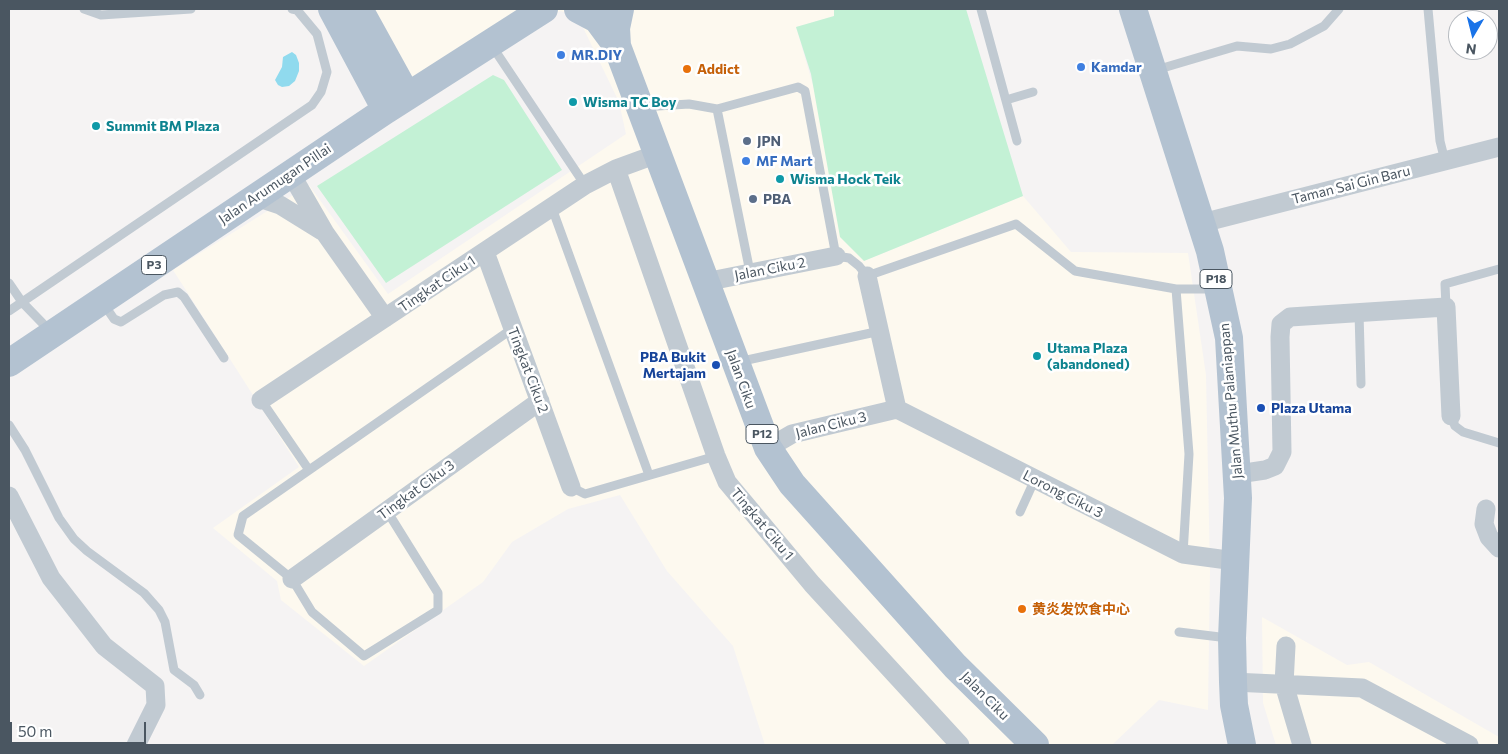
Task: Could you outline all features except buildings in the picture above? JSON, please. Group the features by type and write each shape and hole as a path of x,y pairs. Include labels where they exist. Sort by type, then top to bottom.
{"main road":[{"path":"332,9 397,103"},
{"path":"359,9 397,103"},
{"path":"578,9 597,19 617,46"},
{"path":"617,46 616,28 620,9"},
{"name":"Jalan Muthu Palaniappan","path":"1133,9 1202,223 1228,338 1238,474 1232,638 1233,682 1234,705 1242,745"},
{"name":"Jalan Arumugan Pillai","path":"9,363 397,103 490,43 546,10"},
{"name":"Jalan Ciku","path":"617,46 768,448 792,484 955,666 1033,745"}],"street":[{"name":"Taman Sai Gin Baru","path":"1202,223 1499,147"},
{"name":"Tingkat Ciku 1","path":"262,400 585,186 616,169 657,154"},
{"name":"Tingkat Ciku 1","path":"616,169 716,456 727,482 812,584 960,745"},
{"name":"Tingkat Ciku 1","path":"291,174 325,233 385,318"},
{"name":"Tingkat Ciku 1","path":"256,197 280,205 325,233"},
{"name":"Tingkat Ciku 2","path":"485,252 571,487"},
{"name":"Jalan Ciku 2","path":"705,282 836,256"},
{"path":"867,276 897,409"},
{"path":"1238,474 1265,470 1275,466 1282,452 1281,324 1290,317 1446,307 1451,416"},
{"name":"Tingkat Ciku 3","path":"292,579 540,401"},
{"name":"Lorong Ciku 3","path":"897,409 1183,554 1235,561"},
{"name":"Jalan Ciku 3","path":"768,448 792,434 897,409"},
{"path":"9,496 51,578 82,620 104,646 155,686 156,705 136,745"},
{"path":"1486,510 1484,524 1489,536 1499,548"},
{"path":"1286,646 1284,684 1302,745"},
{"path":"1233,682 1362,688 1469,745"}],"lane":[{"path":"84,9 101,15 191,9"},
{"path":"9,311 312,106 321,92 327,72 317,34 296,9"},
{"path":"981,9 1017,141"},
{"path":"1154,70 1237,46 1271,49 1290,44 1324,26 1340,9"},
{"path":"1428,9 1440,141 1445,161"},
{"path":"490,43 585,186"},
{"path":"640,108 689,104 717,109 798,87 805,91 836,256 849,258 860,266 867,276 1016,224 1075,271 1176,289 1218,289"},
{"path":"1006,100 1033,92"},
{"path":"717,109 750,272"},
{"path":"552,208 649,475"},
{"path":"1446,307 1445,284 1499,270"},
{"path":"9,283 22,302 52,334"},
{"path":"1176,289 1189,454 1183,554"},
{"path":"102,300 114,319 121,322 164,294 178,292 184,297 224,358"},
{"path":"1359,313 1361,384"},
{"path":"387,511 438,593 438,610 364,656 312,612 292,579 238,535 242,516 512,328"},
{"path":"735,363 880,331"},
{"path":"262,400 309,470"},
{"path":"1451,416 1455,426 1463,432 1499,443"},
{"path":"9,425 25,450 59,518 74,539 87,552 144,593 159,610 164,622 174,670 194,685 200,696"},
{"path":"571,487 585,494 716,456"},
{"path":"1020,512 1035,479"},
{"path":"1179,632 1232,638"}],"shaded area":[{"path":"326,9 834,9 835,16 796,27 864,261 1023,196 1071,252 1188,253 1206,375 1210,570 1208,710 1159,700 1112,745 765,745 733,646 667,571 620,495 568,509 512,542 483,582 364,666 281,600 277,581 213,528 299,467 173,270 309,185 388,294 626,134 619,102 577,15 560,11 383,117"},
{"path":"1262,617 1347,665 1369,662 1499,737 1499,745 1276,745 1263,703"}],"green space":[{"path":"834,9 966,9 1023,196 864,261 840,237 811,74 796,27 834,16"},
{"path":"493,75 504,80 562,170 386,283 317,186"}],"water":[{"path":"292,52 296,55 299,63 299,71 295,81 289,86 282,87 275,80 282,67 283,57"}],"place":[{"name":"MR.DIY","path":"561,55"},
{"name":"Kamdar","path":"1081,67"},
{"name":"Addict","path":"687,69"},
{"name":"Wisma TC Boy","path":"573,102"},
{"name":"Summit BM Plaza","path":"96,126"},
{"name":"JPN","path":"747,141"},
{"name":"MF Mart","path":"746,161"},
{"name":"Wisma Hock Teik","path":"780,179"},
{"name":"PBA","path":"753,199"},
{"name":"Utama Plaza (abandoned)","path":"1037,356"},
{"name":"PBA Bukit Mertajam","path":"716,365"},
{"name":"Plaza Utama","path":"1261,408"},
{"name":"黄炎发饮食中心","path":"1022,609"}]}
